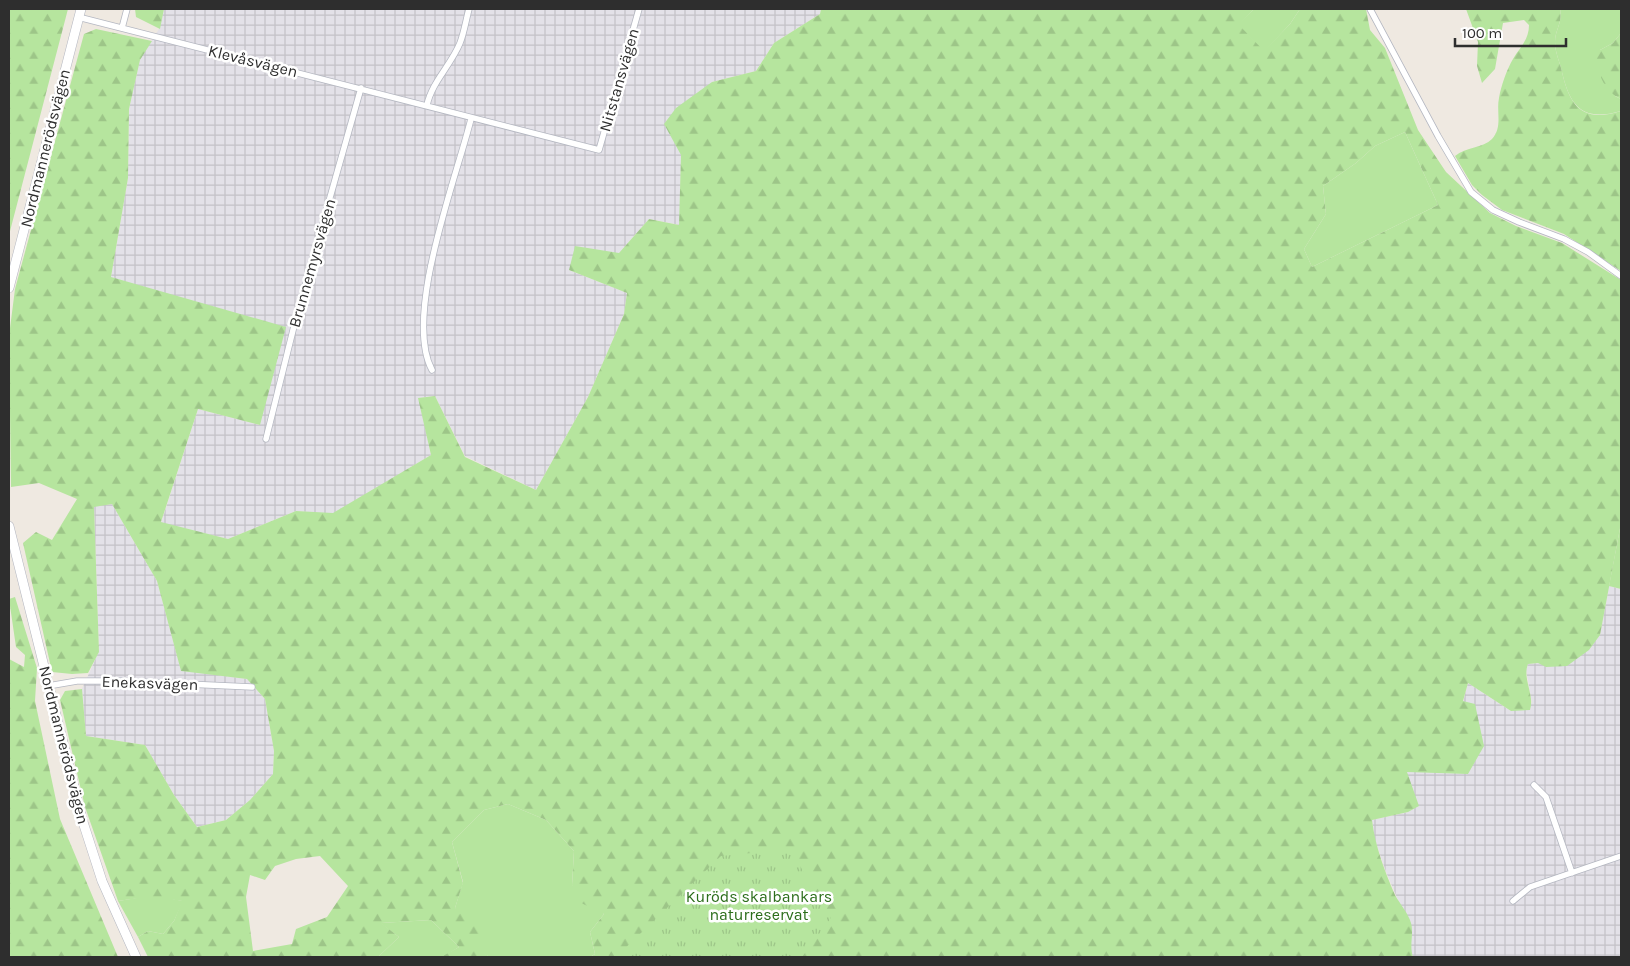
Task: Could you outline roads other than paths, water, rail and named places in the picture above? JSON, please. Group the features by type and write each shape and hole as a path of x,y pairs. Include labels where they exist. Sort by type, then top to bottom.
{"main road":[{"name":"Nordmannerödsvägen","path":"9,288 80,13"},
{"name":"Nordmannerödsvägen","path":"9,526 82,819 102,881 136,957"}],"street":[{"path":"122,28 127,9"},
{"path":"426,105 430,92 443,76 460,43 469,9"},
{"name":"Nitstansvägen","path":"599,150 639,9"},
{"path":"1370,9 1438,136 1471,192 1493,210 1518,222 1564,239 1588,252 1621,276"},
{"name":"Klevåsvägen","path":"80,13 122,28 361,88 471,119 599,150"},
{"name":"Brunnemyrsvägen","path":"266,439 297,314 361,88"},
{"path":"432,370 425,352 422,328 426,291 471,119"},
{"name":"Enekasvägen","path":"48,686 77,681 121,681 252,687"},
{"path":"1534,785 1546,797 1572,873"},
{"path":"1512,901 1530,887 1621,856"}],"park label":[{"name":"Kuröds skalbankars naturreservat","path":"759,905"}]}
